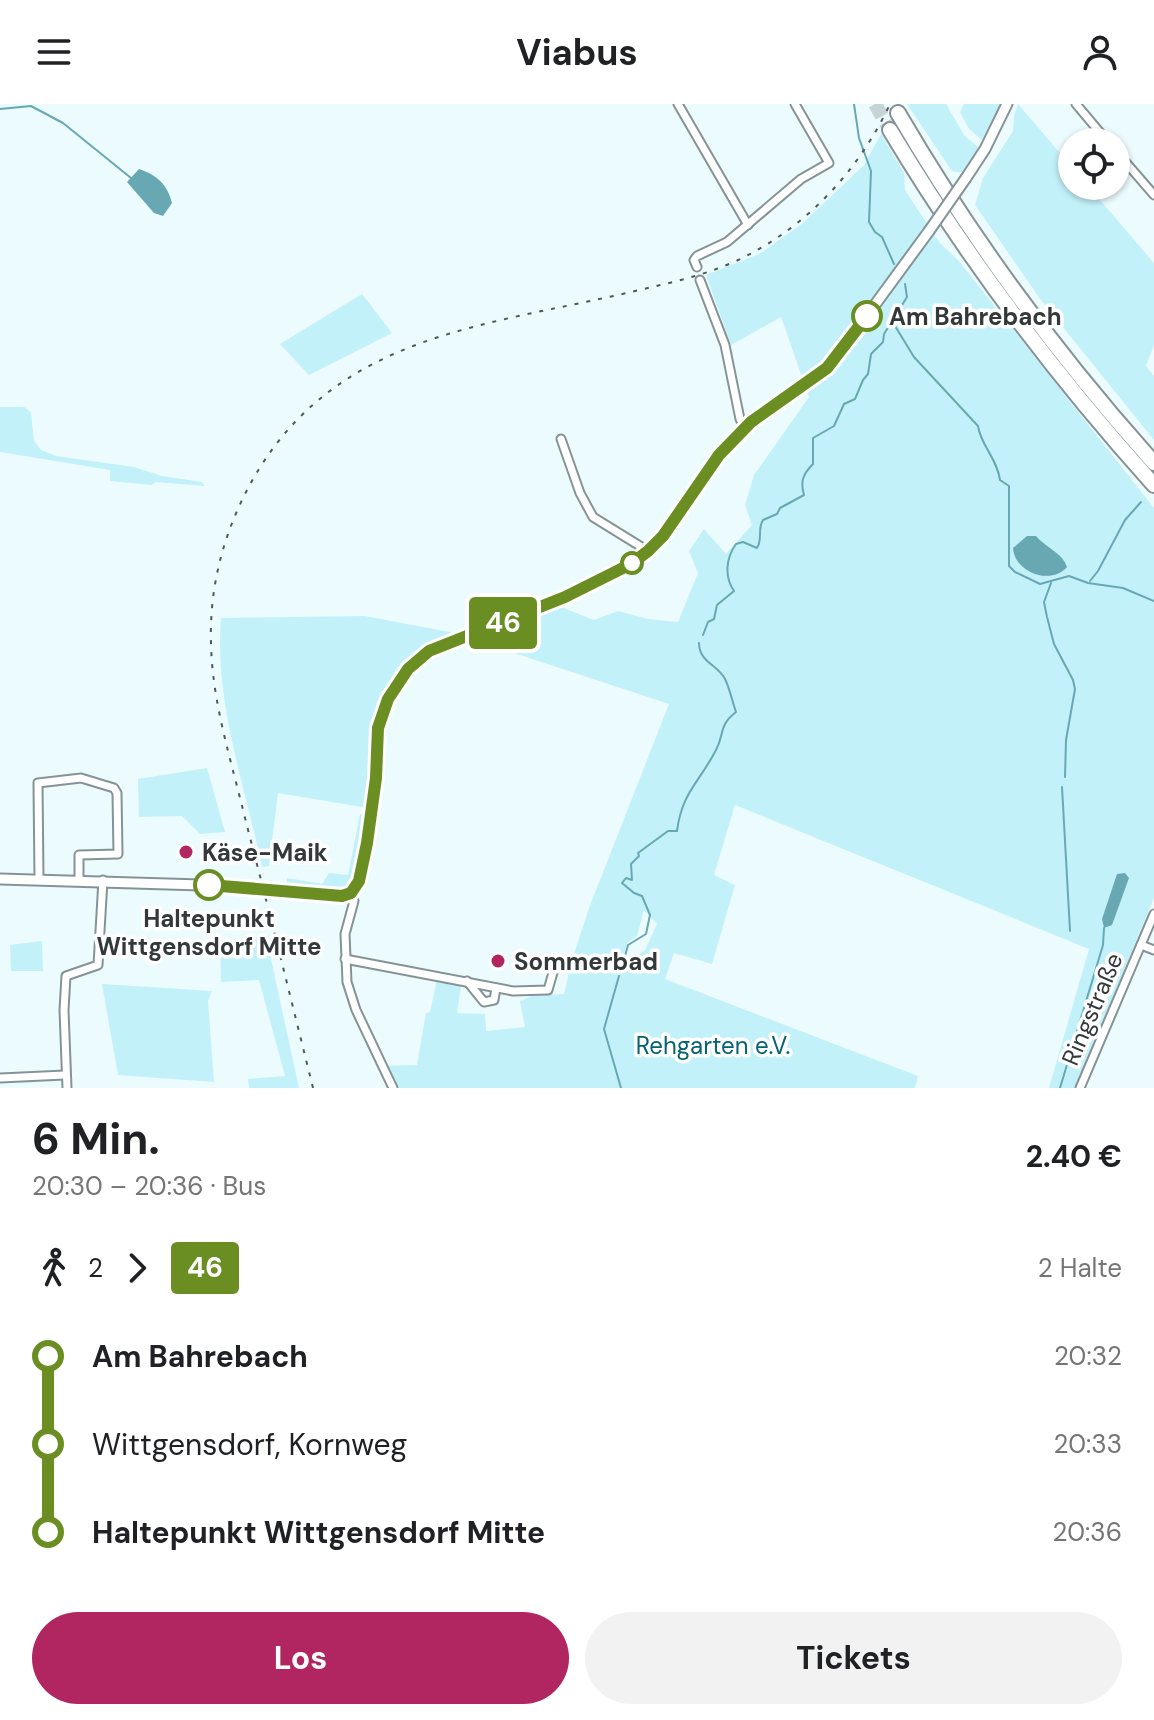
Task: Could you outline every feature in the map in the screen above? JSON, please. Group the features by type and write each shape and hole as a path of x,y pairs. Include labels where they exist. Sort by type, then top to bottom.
{"highway":[{"path":"898,113 946,192 1013,289 1154,463"},
{"path":"890,130 934,203 1000,297 1053,367 1154,485"}],"street":[{"path":"678,104 748,225"},
{"path":"697,267 694,260 697,256 727,242 801,179 829,163 795,104"},
{"path":"0,879 103,880 342,896 351,893 359,881 367,843 376,778 378,728 388,699 408,669 429,651 523,616 591,585 631,564 648,551 663,536 706,472 745,428 833,362 966,178 985,149 1007,104"},
{"path":"1076,104 1096,128"},
{"path":"1130,167 1154,195"},
{"path":"700,280 725,345 740,419 745,428"},
{"path":"561,439 580,493 593,517 648,551"},
{"path":"39,879 38,783 81,778 114,788 117,793 118,854 79,855 79,880"},
{"path":"67,1088 66,976 98,965 103,880"},
{"path":"351,893 354,901 345,934 347,982 356,1010 393,1088"},
{"name":"Ringstraße","path":"1080,1088 1154,914"},
{"name":"Ringstraße","path":"1141,945 1154,950"},
{"path":"345,959 523,991 548,990 554,969 549,968"},
{"path":"467,981 487,1002 494,1000 496,988"},
{"path":"0,1078 65,1075"}],"green space":[{"path":"907,104 946,104 964,135 979,148 963,173 952,171"},
{"path":"964,104 1000,104 982,140 969,129 960,112"},
{"path":"1018,104 1058,151 1058,200 1100,200 1154,263 1154,345 1146,366 1154,376 1154,440 1041,300 975,205 983,178 1013,131"},
{"name":"Rehgarten e.V.","path":"881,134 904,173 905,190 939,242 959,261 1154,508 1154,898 1075,1088 1049,1088 1089,949 735,805 714,875 735,885 712,964 674,953 665,979 918,1076 915,1088 393,1088 383,1066 417,1065 426,1013 430,1012 438,975 462,980 457,1013 485,1014 486,1031 525,1027 520,1001 532,996 564,994 589,908 669,704 475,640 561,607 594,620 618,611 648,619 678,622 698,573 689,551 704,529 726,554 752,525 745,505 754,475 809,397 781,317 731,345 706,275 759,254 803,223 864,165","holes":["644,910 657,924 645,950 621,968 627,943 637,936"]},
{"path":"362,294 392,333 309,375 280,344"},
{"path":"0,407 24,407 31,412 34,441 41,450 56,456 134,467 162,476 202,482 205,486 110,481 110,470 0,452"},
{"path":"365,616 455,633 411,658 377,711 368,808 278,793 269,866 262,867 226,712 220,649 221,618"},
{"path":"207,768 225,832 200,834 182,816 139,817 138,779"},
{"path":"360,814 367,815 358,874 351,886 336,891 286,887 287,878 322,884 329,873 348,875"},
{"path":"266,936 299,1088 249,1088 248,1079 285,1076 259,980 221,982 220,943"},
{"path":"42,941 43,971 11,971 10,945"},
{"path":"102,984 212,991 208,1001 214,1082 118,1075"}],"shaded area":[{"path":"139,169 156,177 164,185 172,203 163,216 154,213 127,182"},
{"path":"1027,536 1036,536 1062,558 1067,567 1060,573 1043,576 1026,570 1013,548"},
{"path":"1125,873 1129,878 1112,925 1104,928 1102,919 1117,874"}],"waterway":[{"path":"854,104 859,138 871,171 869,222 882,237 894,264"},
{"path":"0,109 31,106 63,123 131,178"},
{"path":"703,635 708,622 714,619 717,605 734,591 728,567 736,544 743,542 757,548 763,520 804,495 803,478 813,464 813,438 834,426 844,404 855,399 868,374 871,354 883,342 884,334 907,297 905,284"},
{"path":"892,321 914,357 978,426 1000,480 1009,486 1009,566 1040,584 1069,576 1088,583 1123,588 1154,601"},
{"path":"1090,581 1125,520 1141,502"},
{"path":"1051,583 1044,602 1047,617 1054,644 1075,689 1066,740 1065,777"},
{"path":"622,967 628,945 646,934 650,915 642,896 622,883 626,878 632,880 631,864 639,856 638,853 668,831 677,831 687,797 716,750 724,726 736,712 725,679 702,655 699,643"},
{"path":"1062,787 1070,931"},
{"path":"1060,1088 1103,945 1104,928"},
{"path":"619,976 604,1029 621,1088"}],"tunnel":[{"path":"875,104 890,130"}],"railway":[{"path":"313,1088 224,733 212,665 213,597 222,552 238,509 259,469 294,423 334,388 378,361 426,341 476,326 699,275 761,248 785,233 827,196 862,153 890,104"}],"bus line":[{"name":"46","path":"209,885 342,896 351,893 359,881 367,843 376,778 378,728 388,699 408,669 429,651 565,597 631,564 648,551 663,536 719,455 762,412 827,368 867,316"}],"place":[{"name":"Am Bahrebach","path":"867,316"},
{"name":"Käse-Maik","path":"186,852"},
{"name":"Haltepunkt Wittgensdorf Mitte","path":"209,885"},
{"name":"Sommerbad","path":"498,961"}]}
